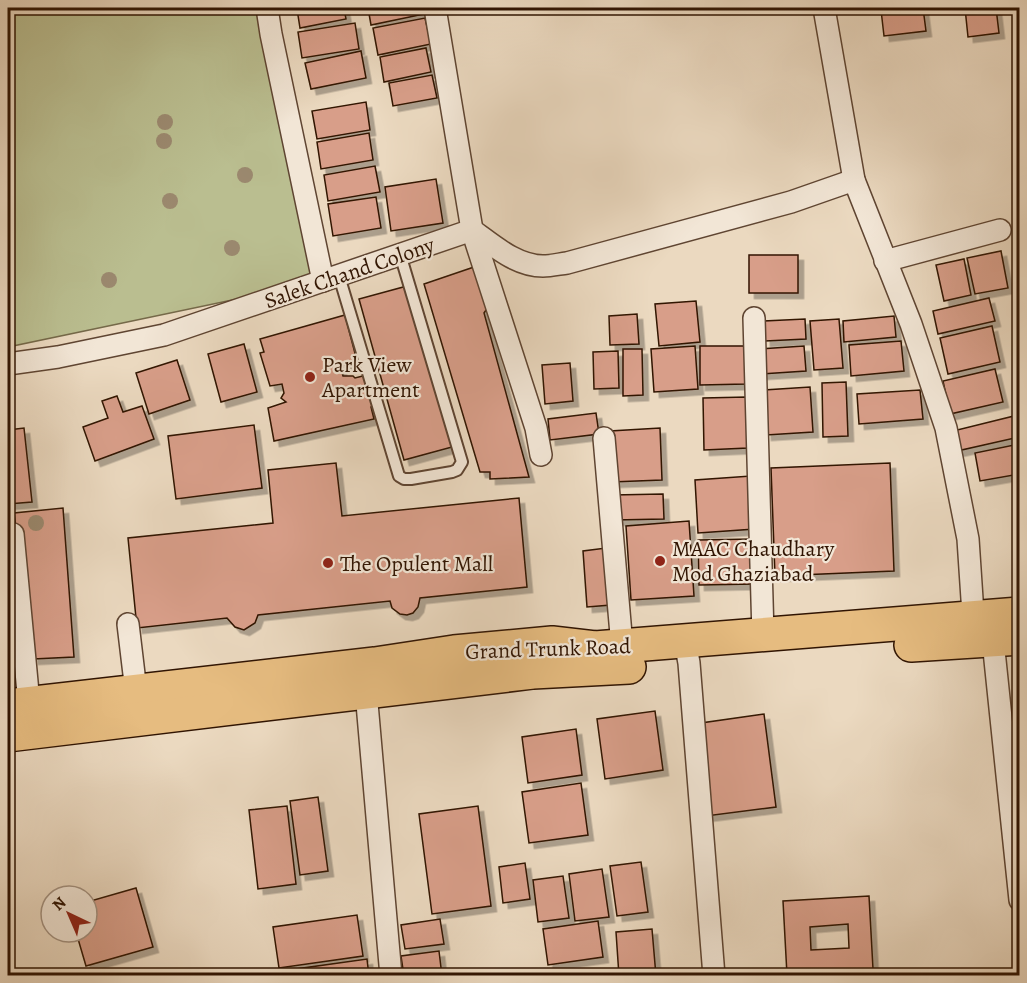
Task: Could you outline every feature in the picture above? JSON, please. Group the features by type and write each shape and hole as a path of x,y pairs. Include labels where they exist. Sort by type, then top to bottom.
{"highway":[{"name":"Grand Trunk Road","path":"18,704 136,691 532,672 687,652 990,634 1020,614"},
{"name":"Grand Trunk Road","path":"8,735 370,678 454,652 552,644 595,648 622,646 687,652 763,635 990,634"}],"street":[{"path":"267,8 271,34 331,278"},
{"path":"435,8 472,230 536,428 541,455"},
{"path":"825,8 855,180 911,324 946,428 990,634 1020,900"},
{"path":"472,230 520,262 542,266 567,263 791,202 855,180"},
{"name":"Salek Chand Colony","path":"8,364 69,355 164,335 472,230"},
{"path":"885,261 1000,230"},
{"path":"754,318 763,635"},
{"path":"604,438 622,646"},
{"path":"13,534 18,704"},
{"path":"128,624 136,691"},
{"path":"687,652 714,975"},
{"path":"370,678 391,975"}],"lane":[{"path":"331,278 399,476 411,479 452,472 457,470 462,462 400,254"}],"green space":[{"path":"8,8 273,8 323,281 8,347"}],"building":[{"path":"344,8 346,19 300,28 297,9"},
{"path":"368,8 428,8 429,13 371,25"},
{"path":"923,8 926,31 884,36 881,10"},
{"path":"965,8 996,8 999,33 968,37"},
{"path":"425,18 431,44 378,55 373,28"},
{"path":"355,23 359,49 302,58 298,32"},
{"path":"426,48 431,72 384,82 380,57"},
{"path":"361,51 366,78 311,89 305,63"},
{"path":"432,75 437,98 393,106 389,83"},
{"path":"366,102 370,130 317,139 312,111"},
{"path":"369,133 373,160 321,169 317,142"},
{"path":"375,166 380,192 328,201 324,175"},
{"path":"436,179 443,223 391,231 385,187"},
{"path":"376,197 381,228 333,236 328,204"},
{"path":"1001,251 1008,288 975,294 967,258"},
{"path":"749,255 798,255 798,293 749,293"},
{"path":"964,259 971,295 944,301 936,265"},
{"path":"474,267 489,306 484,313 529,477 490,479 490,472 480,472 424,284"},
{"path":"407,286 452,447 404,460 359,299"},
{"path":"989,298 995,321 938,334 933,311"},
{"path":"696,301 700,342 659,346 655,304"},
{"path":"637,314 639,344 610,345 609,316"},
{"name":"Park View Apartment","path":"345,315 357,361 340,366 343,376 355,378 367,375 374,406 371,407 374,419 274,441 268,408 286,402 281,398 284,393 282,384 270,386 260,353 264,352 260,339"},
{"path":"894,316 896,337 844,342 843,321"},
{"path":"805,319 806,339 765,341 764,321"},
{"path":"839,319 843,368 814,370 810,321"},
{"path":"992,326 1000,362 948,374 940,338"},
{"path":"901,341 904,371 851,376 849,345"},
{"path":"244,344 257,392 221,402 208,354"},
{"path":"695,346 698,389 654,392 651,349"},
{"path":"700,346 746,346 746,384 700,385"},
{"path":"804,346 806,371 761,374 759,349"},
{"path":"623,349 642,349 643,395 623,396"},
{"path":"618,351 619,388 594,389 593,352"},
{"path":"177,360 190,400 149,414 136,373"},
{"path":"570,363 573,401 545,404 542,365"},
{"path":"995,369 1003,402 950,414 943,381"},
{"path":"846,382 848,436 823,437 822,383"},
{"path":"810,387 813,432 766,435 764,390"},
{"path":"920,390 923,419 859,424 857,394"},
{"path":"117,396 123,412 142,406 154,439 95,461 83,427 108,418 102,401"},
{"path":"747,397 748,448 704,450 703,398"},
{"path":"596,413 599,434 550,440 548,419"},
{"path":"1014,416 1019,437 957,451 953,431"},
{"path":"254,425 262,488 176,499 168,436"},
{"path":"24,428 32,502 8,504 8,430"},
{"path":"660,428 662,480 611,482 610,431"},
{"path":"1019,444 1020,474 980,481 975,453"},
{"name":"The Opulent Mall","path":"336,463 342,516 519,498 527,587 420,598 418,607 413,613 407,615 400,614 392,608 390,601 258,615 255,623 244,630 235,627 227,618 137,628 128,538 273,523 268,470"},
{"path":"890,463 894,571 775,576 771,468"},
{"path":"751,476 755,529 698,533 695,480"},
{"path":"663,494 664,519 614,520 613,495"},
{"path":"63,508 74,657 33,659 14,513"},
{"name":"MAAC Chaudhary Mod Ghaziabad","path":"689,521 694,596 631,600 626,526"},
{"path":"753,539 754,584 699,585 698,540"},
{"path":"606,548 611,605 587,607 583,551"},
{"path":"655,711 663,770 605,779 597,719"},
{"path":"764,714 776,807 706,816 694,724"},
{"path":"576,729 582,775 528,783 522,737"},
{"path":"581,783 588,835 529,843 522,792"},
{"path":"318,797 328,871 300,875 290,801"},
{"path":"287,806 296,884 258,889 249,810"},
{"path":"478,806 491,906 432,914 419,814"},
{"path":"641,862 648,912 617,916 610,866"},
{"path":"525,863 530,899 503,903 499,867"},
{"path":"602,869 609,917 575,921 569,874"},
{"path":"563,876 569,918 538,922 533,880"},
{"path":"136,888 153,947 86,966 80,944 99,944 99,899"},
{"path":"869,896 873,969 787,975 783,901","holes":["848,924 849,948 811,950 810,927"]},
{"path":"357,915 363,956 279,968 273,927"},
{"path":"440,919 444,944 405,949 401,925"},
{"path":"598,921 603,957 548,965 543,929"},
{"path":"652,929 656,976 619,976 616,932"},
{"path":"439,951 442,976 404,976 401,956"},
{"path":"367,959 369,976 297,976 296,969"}],"place":[{"name":"Park View Apartment","path":"310,377"},
{"name":"MAAC Chaudhary Mod Ghaziabad","path":"660,561"},
{"name":"The Opulent Mall","path":"328,563"}]}
